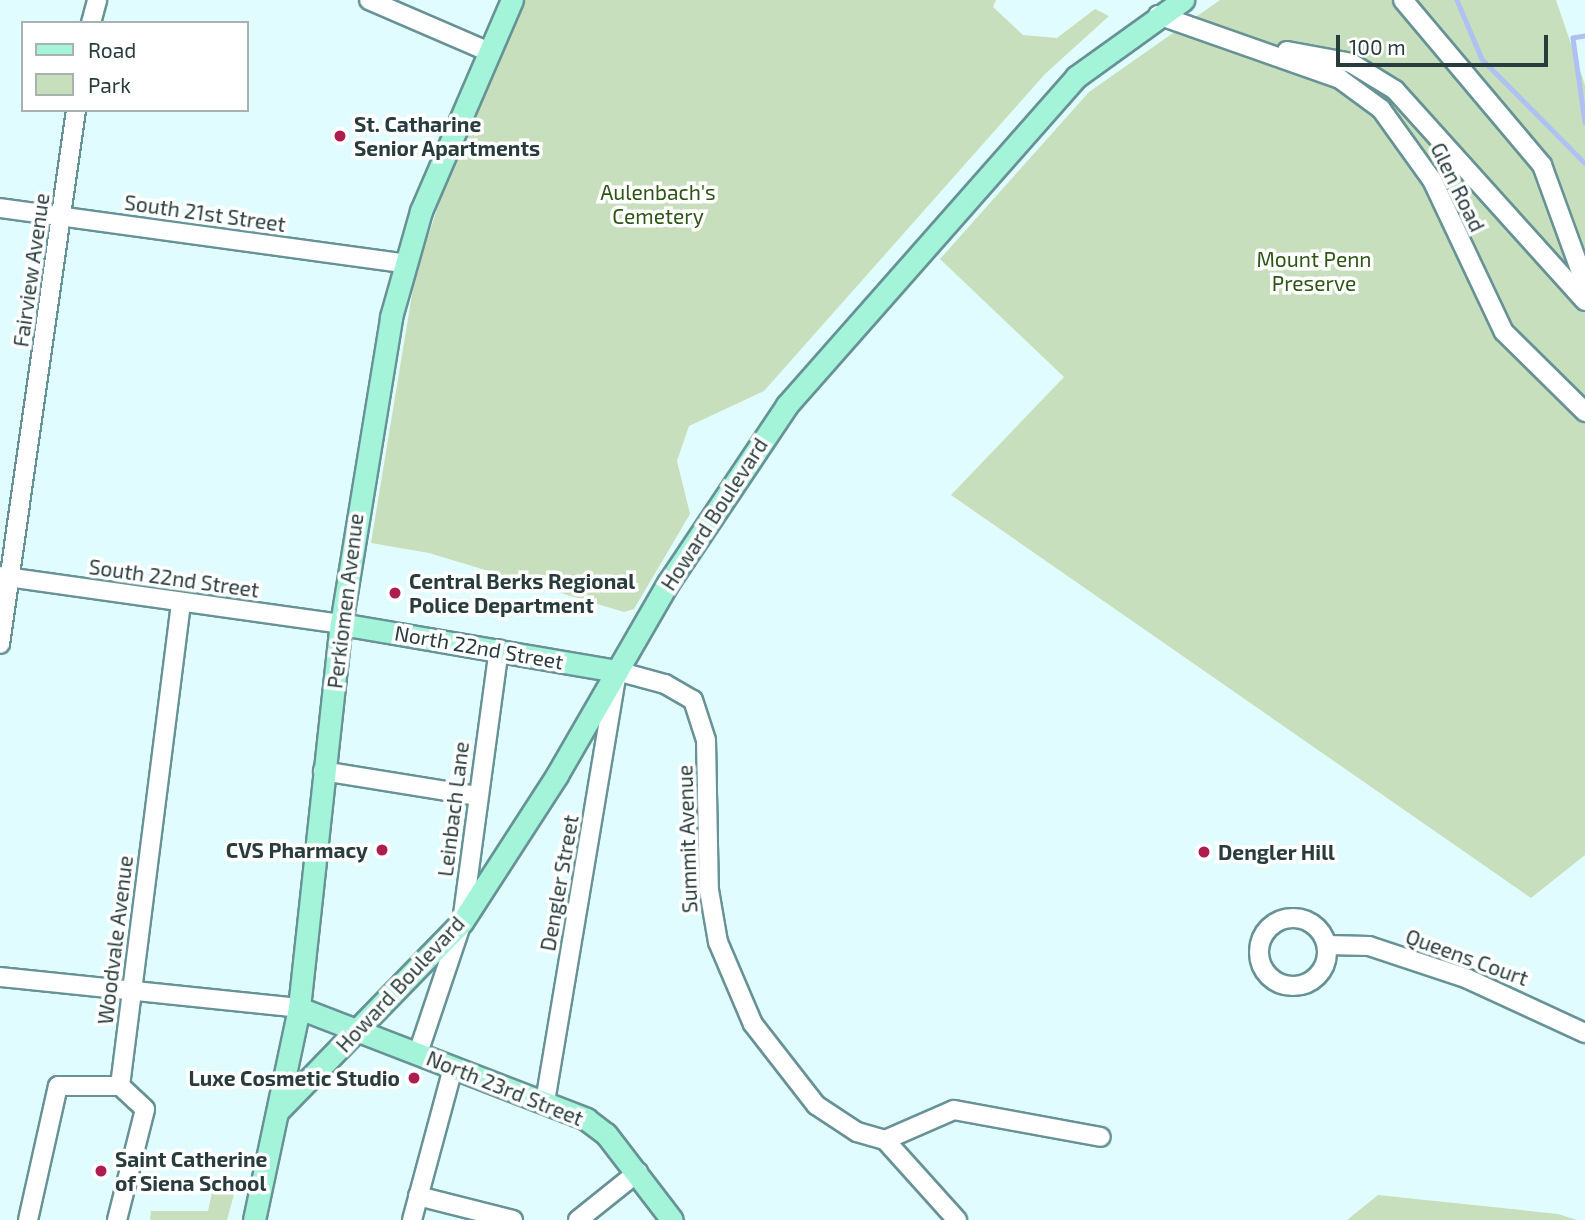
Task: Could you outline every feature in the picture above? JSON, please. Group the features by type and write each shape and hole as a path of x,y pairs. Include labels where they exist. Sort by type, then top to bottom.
{"main road":[{"name":"Perkiomen Avenue","path":"254,1220 299,1008 341,624 366,450 404,263 512,0"},
{"name":"Howard Boulevard","path":"279,1110 461,922 787,405 1076,77 1158,15 1183,0"},
{"name":"North 22nd Street","path":"341,624 617,671"},
{"name":"North 23rd Street","path":"299,1008 545,1102 606,1134 638,1172 672,1220"}],"street":[{"path":"92,21 97,0"},
{"path":"369,0 489,52"},
{"path":"1403,0 1542,165 1585,283"},
{"name":"Glen Road","path":"1158,15 1273,50 1340,79 1407,137 1504,332 1585,412"},
{"path":"1273,50 1351,63 1395,90 1585,301"},
{"name":"Fairview Avenue","path":"0,643 5,576 76,112"},
{"name":"South 21st Street","path":"0,208 404,263"},
{"name":"South 22nd Street","path":"5,576 341,624"},
{"name":"Woodvale Avenue","path":"120,1086 181,602"},
{"name":"Leinbach Lane","path":"418,1053 461,922 499,649"},
{"name":"Dengler Street","path":"545,1102 617,671"},
{"name":"Summit Avenue","path":"617,671 665,684 693,700 706,740 714,925 753,1024 831,1118 885,1140"},
{"path":"323,771 478,796"},
{"name":"Queens Court","path":"1327,945 1369,946 1468,979 1585,1033"},
{"path":"0,977 132,987 299,1008"},
{"path":"412,1220 453,1068"},
{"path":"28,1220 58,1086 120,1086 145,1109 117,1220"},
{"path":"957,1220 885,1140 954,1110 1101,1138"},
{"path":"578,1220 638,1172"},
{"path":"418,1196 513,1220"}],"green space":[{"name":"Aulenbach's Cemetery","path":"525,0 996,0 993,7 1023,35 1057,38 1095,9 1109,16 1045,74 764,391 689,426 677,461 690,514 634,609 624,612 429,553 371,543 415,276 446,182"},
{"name":"Mount Penn Preserve","path":"1220,0 1556,0 1585,85 1585,855 1531,898 951,495 1064,377 940,259 1089,92"},
{"path":"213,1188 234,1194 227,1220 150,1220 151,1211 208,1211"},
{"path":"1378,1195 1558,1214 1577,1220 1347,1220"}],"waterway":[{"path":"1457,0 1482,59 1585,163"},
{"path":"1585,36 1573,38 1585,122"}],"place":[{"name":"St. Catharine Senior Apartments","path":"340,136"},
{"name":"Central Berks Regional Police Department","path":"395,593"},
{"name":"CVS Pharmacy","path":"382,850"},
{"name":"Dengler Hill","path":"1204,852"},
{"name":"Luxe Cosmetic Studio","path":"414,1078"},
{"name":"Saint Catherine of Siena School","path":"101,1171"}]}
